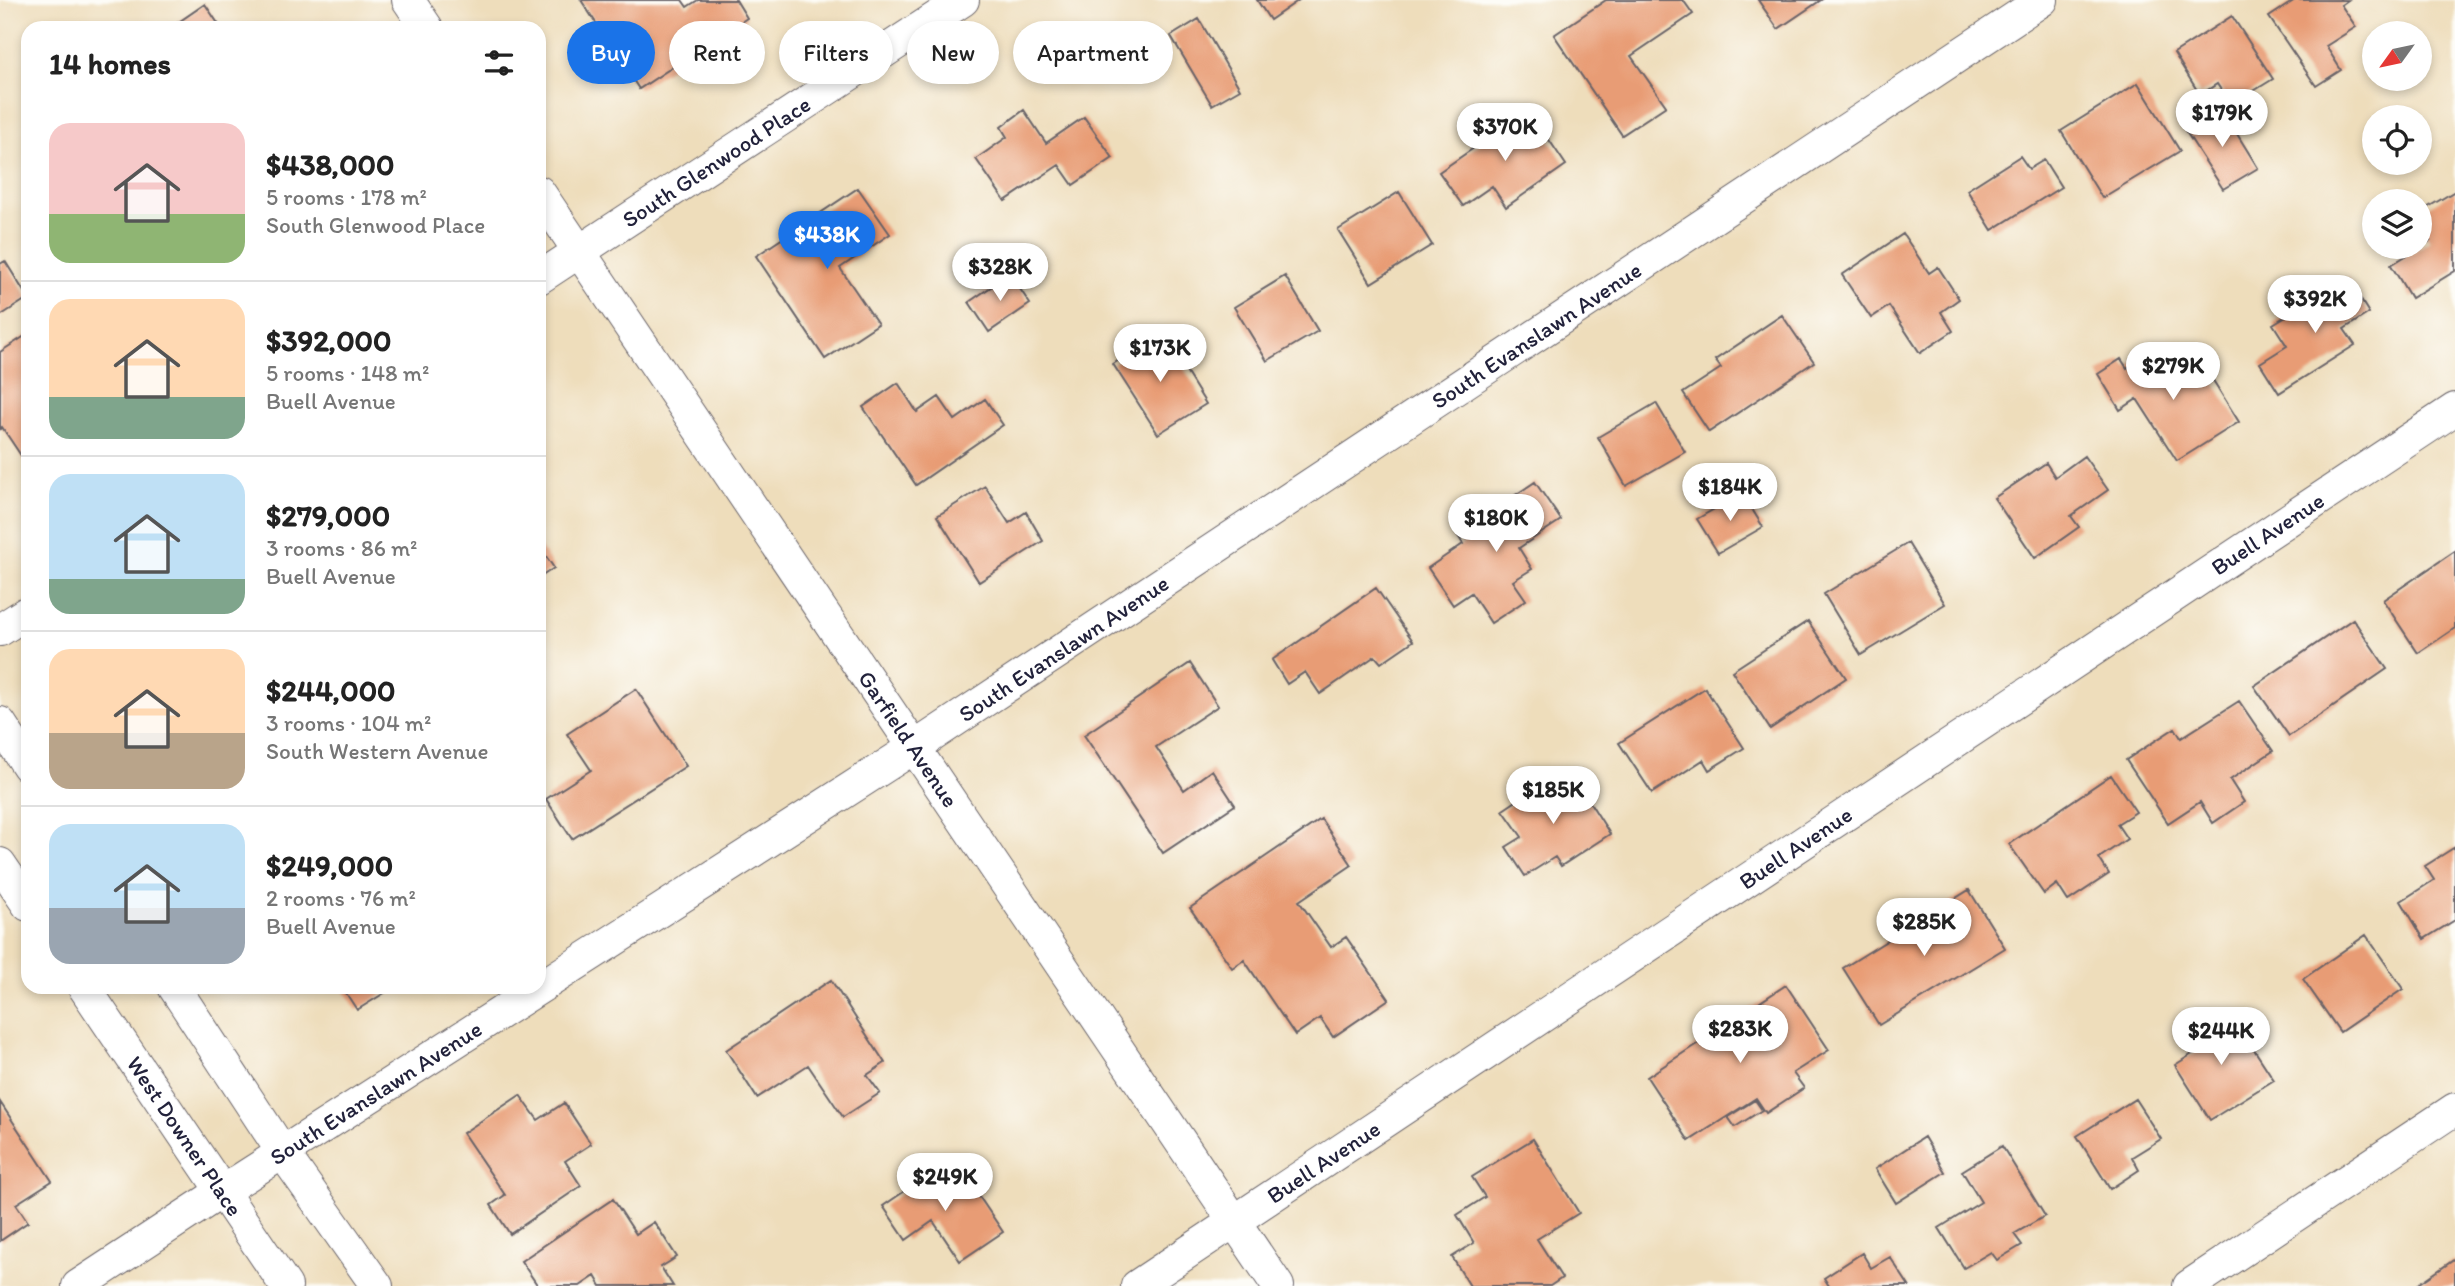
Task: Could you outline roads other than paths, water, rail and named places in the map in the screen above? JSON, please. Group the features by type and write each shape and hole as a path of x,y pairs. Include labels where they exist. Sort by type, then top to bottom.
{"street":[{"path":"408,0 422,21"},
{"name":"South Glenwood Place","path":"546,273 962,0"},
{"name":"South Evanslawn Avenue","path":"546,984 915,747 2042,0"},
{"name":"Garfield Avenue","path":"546,202 1278,1286"},
{"name":"Buell Avenue","path":"1137,1286 2455,409"},
{"path":"0,630 21,616"},
{"path":"0,723 21,755"},
{"path":"0,864 21,895"},
{"name":"West Downer Place","path":"89,994 286,1286"},
{"path":"179,994 283,1153 377,1286"},
{"name":"South Evanslawn Avenue","path":"78,1286 531,994"},
{"path":"2189,1286 2455,1109"}]}
